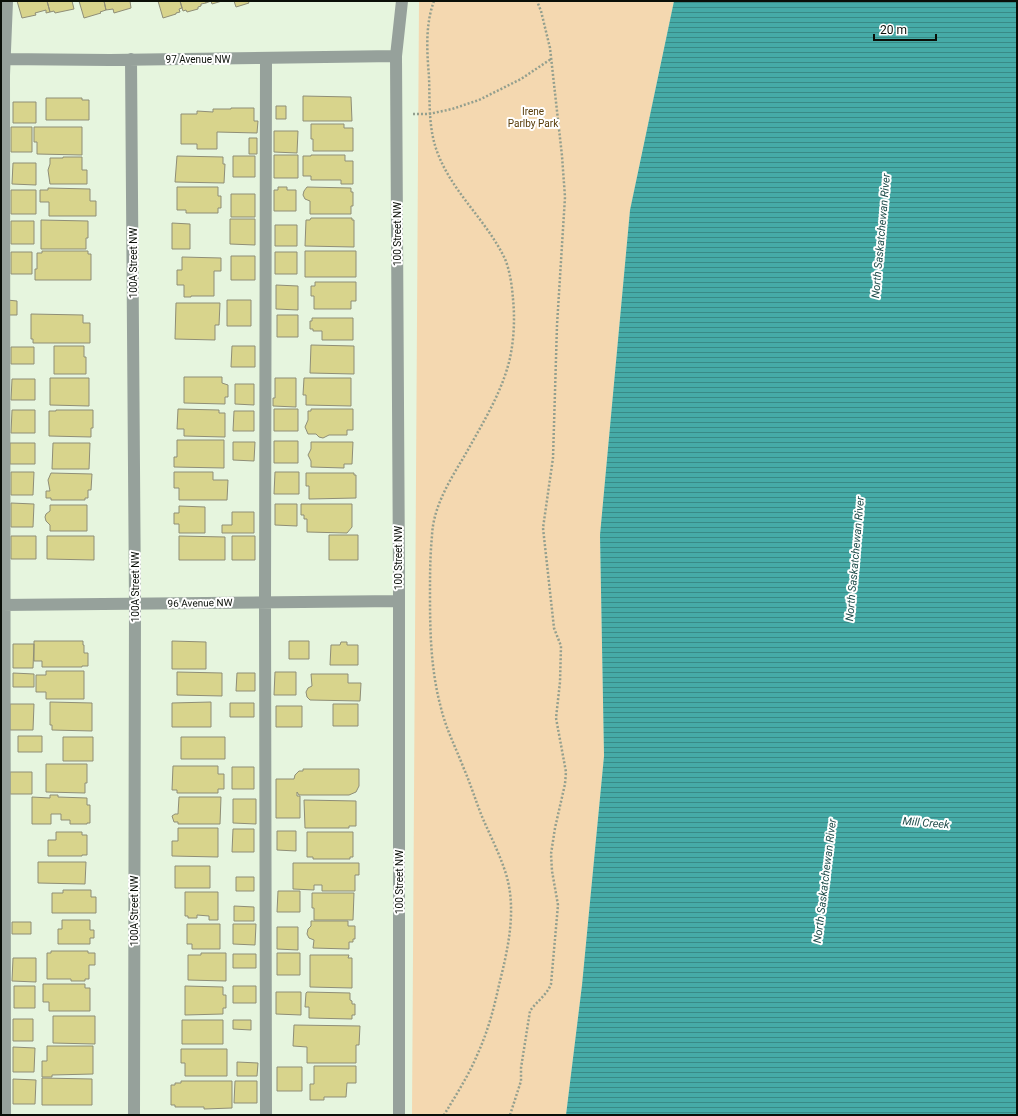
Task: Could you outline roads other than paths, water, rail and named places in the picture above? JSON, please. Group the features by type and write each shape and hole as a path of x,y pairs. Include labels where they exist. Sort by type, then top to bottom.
{"street":[{"path":"5,1115 3,59 7,1"},
{"name":"100 Street NW","path":"399,1115 399,601 396,56 402,1"},
{"name":"97 Avenue NW","path":"3,59 396,56"},
{"path":"266,58 266,1115"},
{"name":"100A Street NW","path":"131,59 136,604 134,1115"},
{"name":"96 Avenue NW","path":"3,605 399,601"}],"water":[{"path":"674,1 1017,1 1017,1115 566,1115 582,985 604,756 600,535 630,210"}],"park label":[{"name":"Irene Parlby Park","path":"533,116"}],"water label":[{"name":"North Saskatchewan River","path":"881,236"},
{"name":"North Saskatchewan River","path":"855,559"},
{"name":"Mill Creek","path":"926,823"},
{"name":"North Saskatchewan River","path":"825,881"}]}
